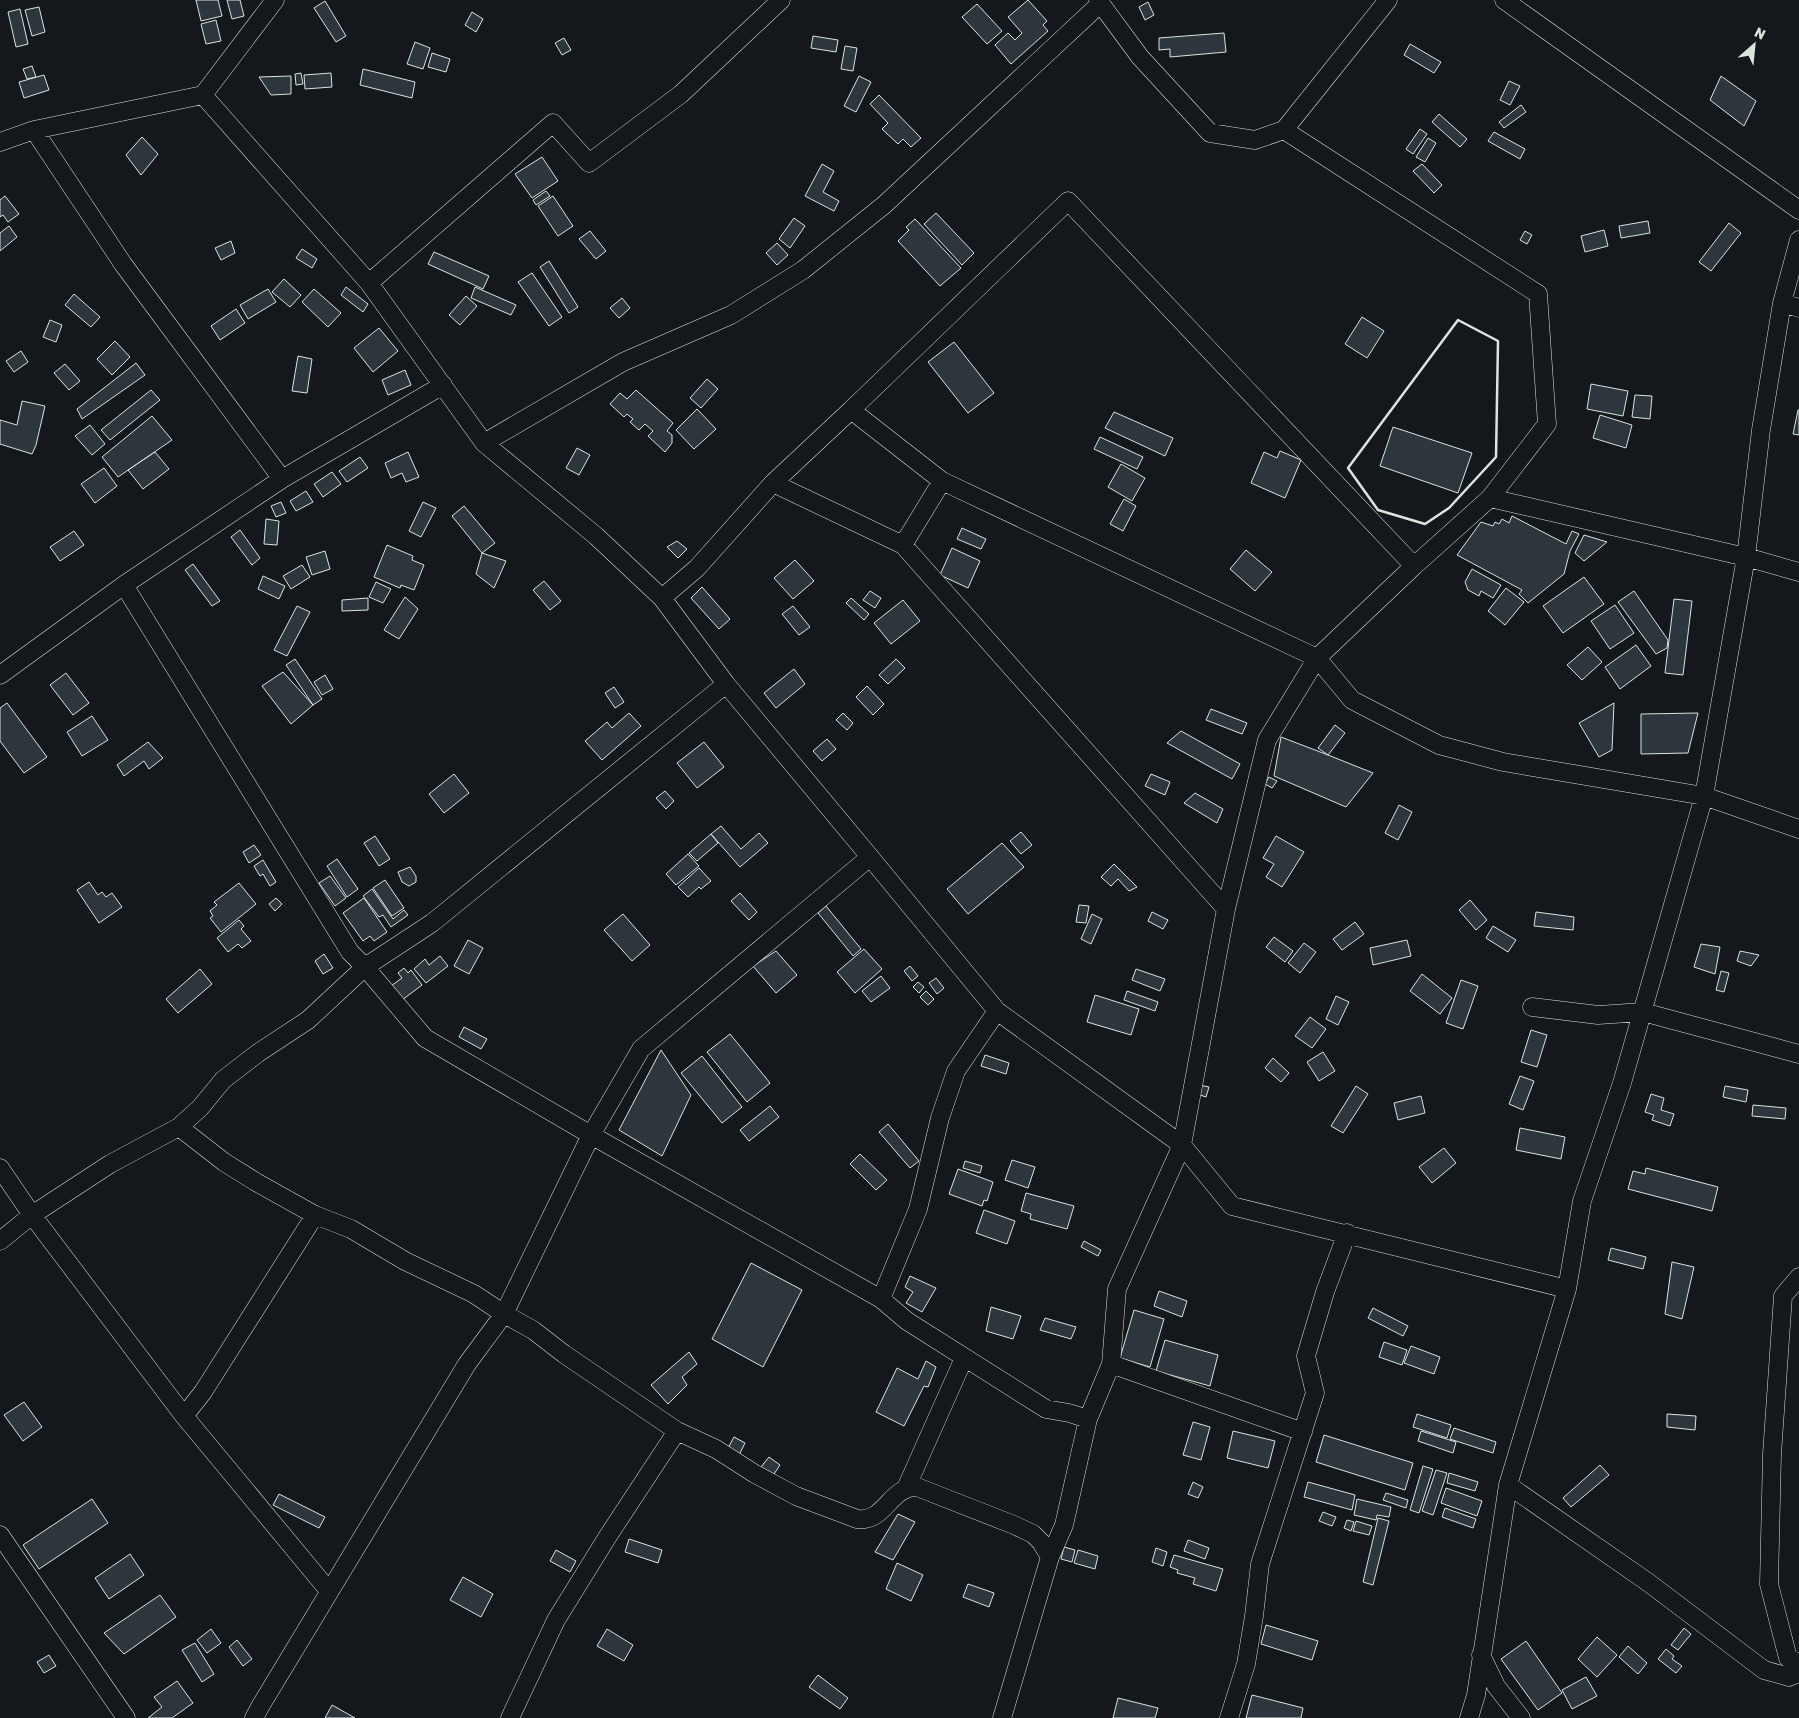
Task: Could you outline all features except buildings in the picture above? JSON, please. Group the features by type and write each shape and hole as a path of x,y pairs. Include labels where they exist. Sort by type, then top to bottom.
{"street":[{"path":"0,142 34,130 203,95 275,0"},
{"path":"369,283 553,123 589,163 681,94 781,0"},
{"path":"484,443 623,362 731,315 803,270 884,205 1099,2 1140,57 1210,132 1255,140 1284,130 1388,0"},
{"path":"1504,0 1799,210"},
{"path":"203,95 369,283 484,443 596,536 662,598 726,684 870,856 996,1011 1182,1145 1232,1206 1567,1289"},
{"path":"34,130 123,264 282,479"},
{"path":"1002,1718 1050,1557 1064,1525 1088,1419 1111,1364 1117,1288 1182,1145 1226,909 1267,740 1316,658 1490,498 1547,424 1538,294 1284,130"},
{"path":"662,598 697,568 773,483 1068,201 1414,566"},
{"path":"1469,1718 1476,1696 1508,1485 1567,1289 1582,1201 1622,1084 1704,796 1746,557 1761,430 1791,305 1799,240"},
{"path":"0,675 124,584 282,479 443,385"},
{"path":"851,410 942,481 1316,658 1352,700 1439,745 1503,762 1704,796 1799,829"},
{"path":"903,545 942,481"},
{"path":"773,483 903,545 1226,909"},
{"path":"1490,498 1746,557 1799,572"},
{"path":"124,584 350,952 365,966 425,1038 591,1135 881,1299 907,1321 1046,1409 1088,1419"},
{"path":"0,1242 32,1215 110,1164 179,1127 200,1108 223,1080 258,1053 308,1020 365,966 432,923 726,684"},
{"path":"254,1718 467,1364 504,1314 591,1135 641,1049 870,856"},
{"path":"1532,1007 1598,1015 1642,1012 1799,1054"},
{"path":"881,1299 918,1209 940,1118 956,1071 996,1011"},
{"path":"179,1127 224,1162 256,1182 315,1215 351,1229 405,1261 474,1294 533,1330 564,1354 677,1431 716,1449 755,1474 796,1496 857,1519 866,1520 876,1515 907,1486 964,1358"},
{"path":"0,1168 32,1215 184,1416 329,1591"},
{"path":"184,1416 203,1392 315,1215"},
{"path":"1229,1718 1246,1664 1260,1564 1315,1393 1306,1356 1325,1292 1347,1233"},
{"path":"1508,1485 1649,1582 1764,1670 1789,1677 1798,1674 1769,1584 1772,1454 1782,1296 1799,1277"},
{"path":"1111,1364 1303,1432"},
{"path":"510,1718 556,1620 677,1431"},
{"path":"907,1486 916,1487 1033,1534 1041,1542 1050,1557"},
{"path":"1,1539 126,1718"},
{"path":"1481,1655 1496,1686 1521,1718"}],"wall":[{"path":"1458,320 1498,341 1496,457 1449,508 1425,524 1378,510 1348,468 1458,320"}]}
